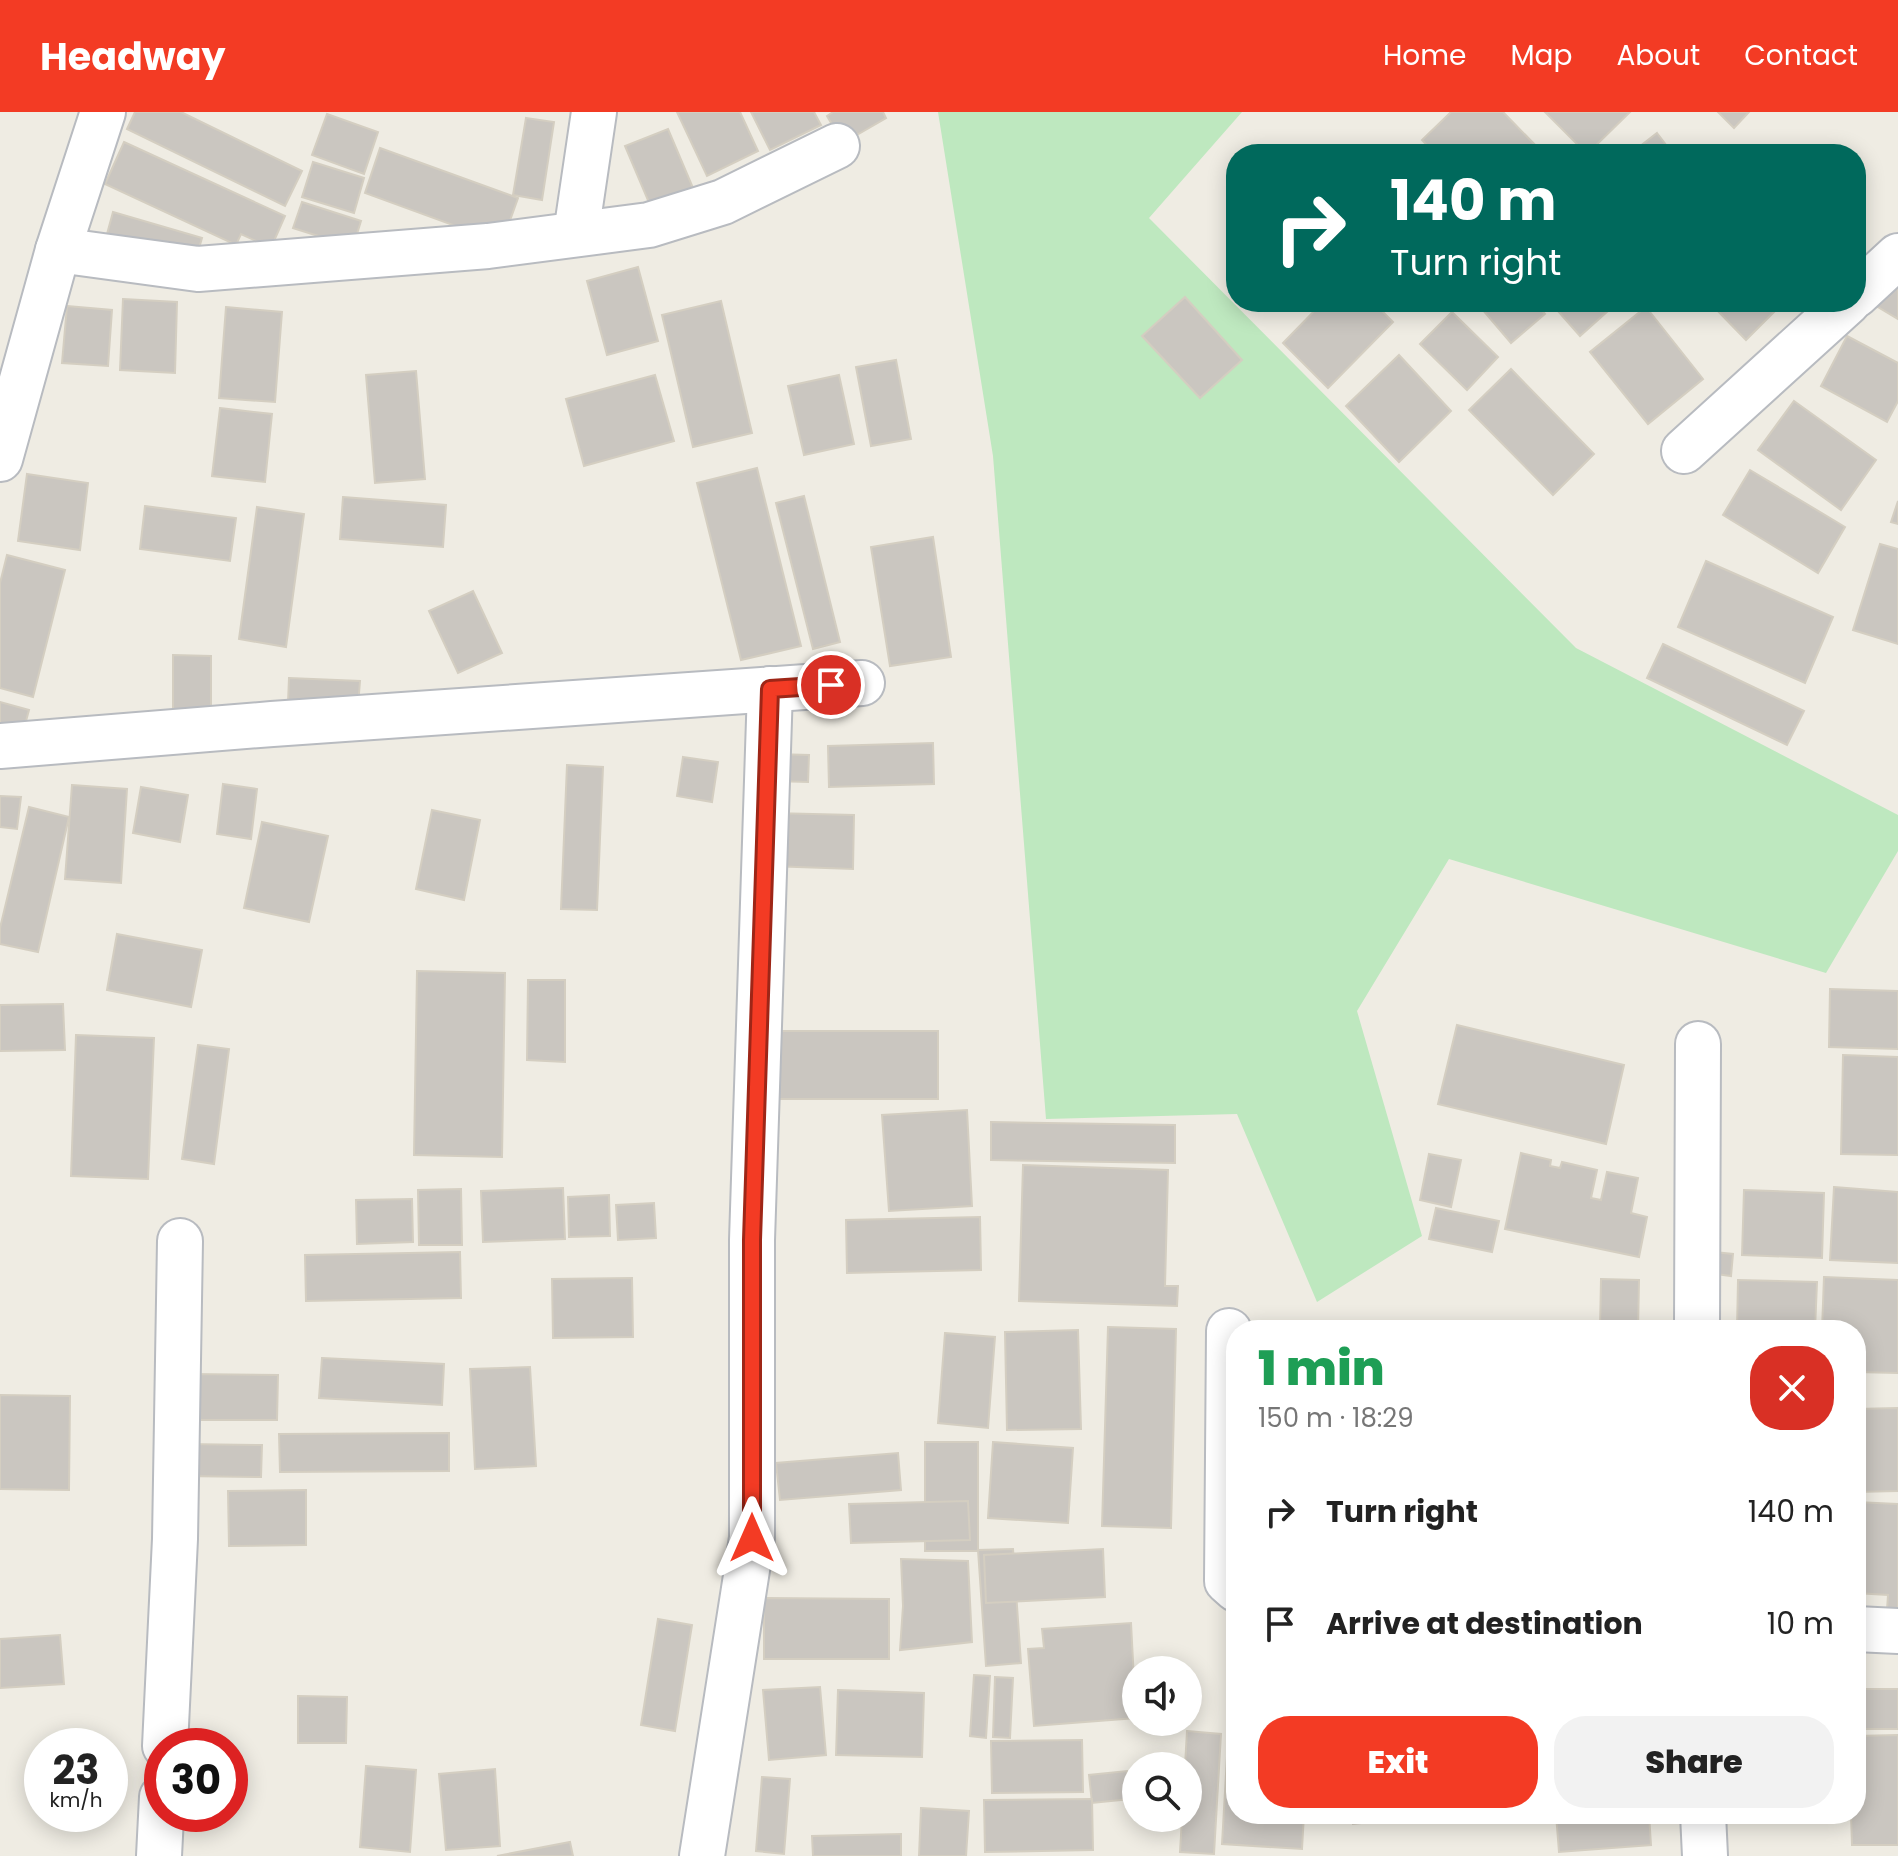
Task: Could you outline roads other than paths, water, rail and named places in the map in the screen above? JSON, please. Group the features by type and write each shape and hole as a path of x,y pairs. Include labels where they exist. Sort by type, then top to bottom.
{"street":[{"path":"0,459 58,250 103,112"},
{"path":"576,234 594,112"},
{"path":"58,250 198,269 488,246 649,225 723,202 837,146"},
{"path":"1866,286 1898,256"},
{"path":"1684,451 1837,312"},
{"path":"0,746 288,722 862,683"},
{"path":"702,1856 752,1538 752,1240 770,689"},
{"path":"1697,1320 1698,1044"},
{"path":"166,1728 175,1539 180,1241"},
{"path":"1866,1629 1898,1631"},
{"path":"1703,1824 1705,1856"},
{"path":"159,1856 160,1832"}]}
